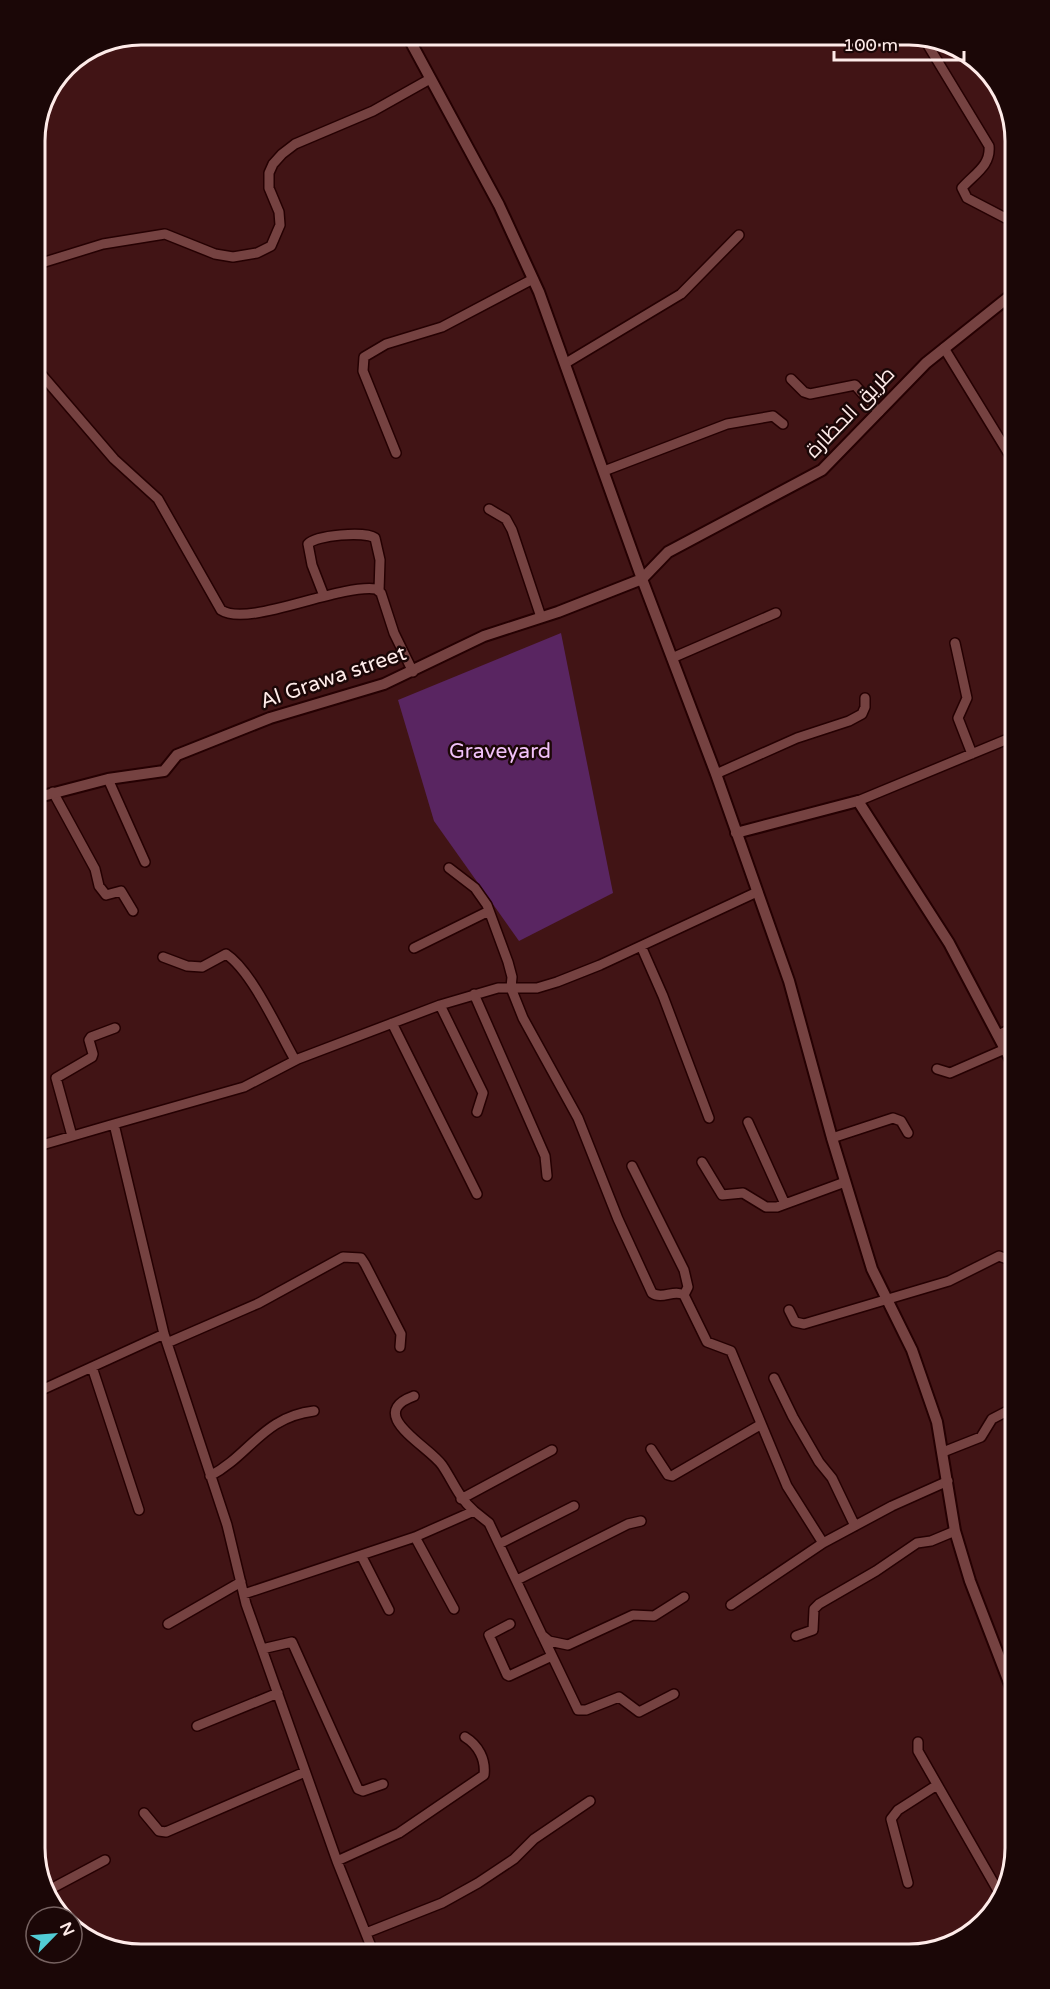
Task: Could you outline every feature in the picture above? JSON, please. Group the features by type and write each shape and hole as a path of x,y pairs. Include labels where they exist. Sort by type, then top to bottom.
{"street":[{"path":"412,45 499,205 533,279 566,363 642,579 716,774 789,981 844,1182 872,1269 923,1378 937,1422 944,1452 955,1531 970,1581 1005,1660"},
{"path":"929,47 989,146 990,156 984,168 962,188 967,198 1005,217"},
{"path":"45,262 103,244 165,234 215,254 233,257 257,253 272,246 280,225 279,212 269,188 269,173 282,154 295,144 373,111 430,79"},
{"path":"566,363 681,294 739,235"},
{"path":"396,453 363,371 364,357 386,344 442,327 533,279"},
{"name":"طريق الحظارة","path":"642,579 668,552 822,470 910,378 1005,301"},
{"path":"944,348 1005,446"},
{"path":"45,379 114,459 158,499 220,610 240,616 360,589 379,591"},
{"path":"791,379 804,392 810,394 858,386 879,412"},
{"path":"604,471 728,424 773,416 783,424"},
{"path":"489,510 506,519 512,530 541,617"},
{"path":"324,596 312,565 308,544 318,539 363,534 375,538 378,546 379,591 394,633 413,672"},
{"name":"Al Grawa street","path":"45,795 108,779 164,771 177,755 270,718 372,689 413,672 484,636 642,579"},
{"path":"672,658 776,612"},
{"path":"955,644 967,698 958,718 972,754"},
{"path":"716,774 797,738 849,721 862,714 866,707 865,698"},
{"path":"736,833 858,801 1005,740"},
{"path":"108,779 145,862"},
{"path":"53,792 95,868 99,886 106,895 121,891 133,911"},
{"path":"858,801 949,943 1005,1049 950,1074 937,1069"},
{"path":"449,868 475,888 489,911 511,970 511,988 531,1036 578,1118 618,1219 652,1293 658,1296 677,1292 684,1295 707,1342 725,1347 730,1351 787,1486 823,1543"},
{"path":"45,1144 244,1086 295,1060 474,994 511,988 546,986 641,946 757,892"},
{"path":"414,948 489,911"},
{"path":"641,946 663,996 709,1118"},
{"path":"163,957 187,966 202,967 226,954 232,958 257,993 295,1060"},
{"path":"474,994 545,1156 547,1176"},
{"path":"440,1005 483,1093 477,1112"},
{"path":"392,1023 477,1194"},
{"path":"72,1136 56,1078 92,1057 89,1040 92,1037 115,1028"},
{"path":"998,1035 1005,1032"},
{"path":"832,1138 893,1118 901,1121 908,1133"},
{"path":"748,1122 784,1204"},
{"path":"114,1124 165,1339 227,1525 244,1594 337,1861 370,1944"},
{"path":"702,1162 722,1195 746,1194 766,1207 784,1204 844,1182"},
{"path":"632,1166 684,1270 688,1287 684,1295"},
{"path":"789,1310 793,1320 800,1324 949,1281 999,1256 1005,1258"},
{"path":"45,1388 92,1367 259,1304 343,1257 361,1258 366,1264 401,1334 400,1347"},
{"path":"92,1367 139,1510"},
{"path":"774,1378 819,1462 832,1478 855,1526"},
{"path":"414,1396 398,1404 394,1412 396,1417 406,1433 441,1464 460,1499 489,1522 569,1695 581,1712 619,1697 639,1712 674,1694"},
{"path":"210,1476 228,1465 276,1422 314,1411"},
{"path":"944,1452 981,1437 993,1419 1005,1413"},
{"path":"651,1449 668,1475 672,1476 760,1425"},
{"path":"460,1499 552,1450"},
{"path":"731,1605 823,1543 892,1506 948,1481"},
{"path":"499,1544 574,1506"},
{"path":"244,1594 415,1537 474,1511"},
{"path":"517,1580 628,1524 641,1521"},
{"path":"796,1636 813,1630 814,1609 819,1604 876,1571 917,1543 931,1541 955,1531"},
{"path":"415,1537 454,1609"},
{"path":"361,1555 389,1610"},
{"path":"168,1624 241,1582"},
{"path":"542,1635 549,1641 568,1645 633,1615 654,1616 684,1597"},
{"path":"510,1624 489,1635 507,1675 552,1656"},
{"path":"262,1649 292,1642 358,1789 363,1791 383,1784"},
{"path":"198,1726 278,1693"},
{"path":"337,1861 399,1833 484,1775 483,1759 473,1742 465,1737"},
{"path":"918,1742 918,1751 996,1888"},
{"path":"144,1813 159,1831 166,1832 305,1772"},
{"path":"908,1883 891,1820 898,1810 937,1785"},
{"path":"366,1933 442,1903 478,1883 514,1859 534,1839 590,1801"},
{"path":"53,1888 105,1860"}],"green space":[{"name":"Graveyard","path":"561,633 613,893 519,941 434,821 398,700"}]}
